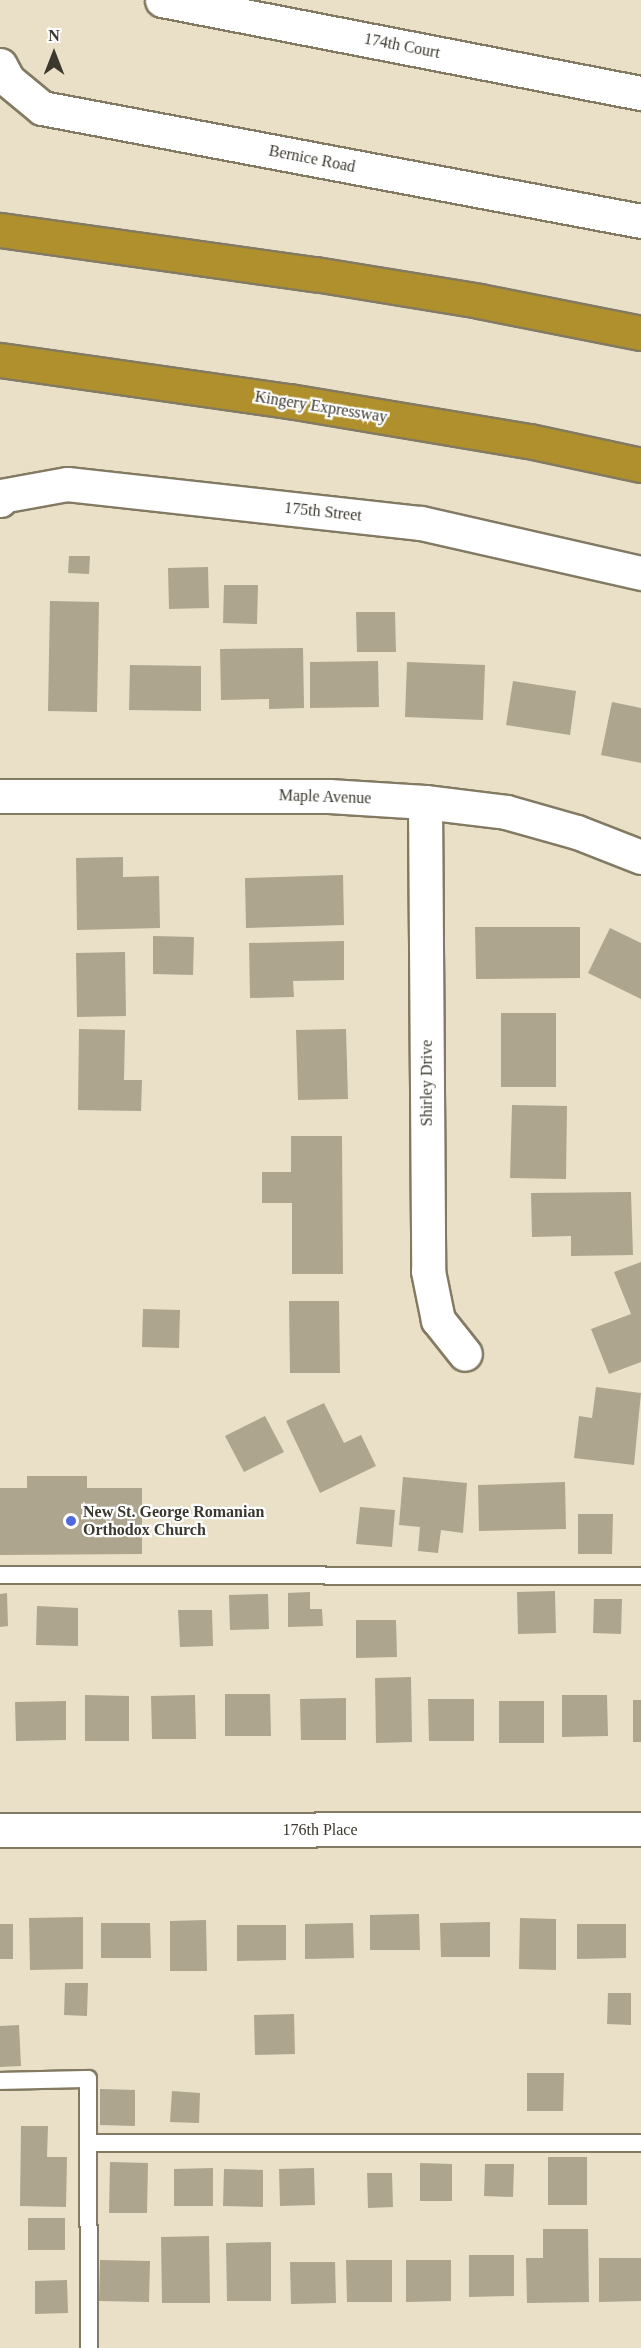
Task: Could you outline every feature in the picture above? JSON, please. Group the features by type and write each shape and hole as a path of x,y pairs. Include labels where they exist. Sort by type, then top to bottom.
{"highway":[{"path":"0,230 362,282 641,333"},
{"name":"Kingery Expressway","path":"0,360 289,401 529,441 641,465"}],"street":[{"name":"174th Court","path":"162,0 641,93"},
{"name":"Bernice Road","path":"0,65 8,80 42,108 641,221"},
{"name":"175th Street","path":"0,498 67,484 421,523 641,573"},
{"name":"Maple Avenue","path":"0,795 329,795 425,802 506,812 577,832 641,857"},
{"name":"Shirley Drive","path":"425,802 429,1270 438,1320 465,1354"},
{"name":"176th Place","path":"0,1830 641,1829"}],"lane":[{"path":"0,1575 641,1576"},
{"path":"0,2081 88,2079 89,2348"},
{"path":"88,2143 641,2143"}],"building":[{"path":"69,556 90,556 89,574 68,573"},
{"path":"208,567 209,608 169,609 168,568"},
{"path":"224,585 258,585 257,624 223,623"},
{"path":"50,601 99,602 97,712 48,711"},
{"path":"356,612 395,612 396,652 357,652"},
{"path":"303,648 304,708 269,709 269,699 221,700 220,649"},
{"path":"378,661 379,707 310,708 310,662"},
{"path":"407,662 485,665 483,720 405,717"},
{"path":"130,665 201,666 201,711 129,710"},
{"path":"513,681 576,691 570,735 506,725"},
{"path":"612,702 641,708 641,763 601,755"},
{"path":"123,857 123,877 159,876 160,928 77,930 76,858"},
{"path":"343,875 344,925 246,928 245,878"},
{"path":"475,927 580,927 580,978 476,979"},
{"path":"610,928 641,943 641,999 588,973"},
{"path":"153,936 194,937 193,975 153,974"},
{"path":"344,941 344,980 293,981 294,997 250,998 249,943"},
{"path":"125,952 126,1016 77,1017 76,953"},
{"path":"501,1013 556,1013 556,1087 501,1087"},
{"path":"79,1029 125,1030 124,1080 142,1080 141,1111 78,1110"},
{"path":"346,1029 348,1099 298,1100 296,1030"},
{"path":"512,1105 567,1106 566,1179 510,1178"},
{"path":"291,1136 342,1136 343,1274 292,1274 292,1203 262,1203 262,1172 291,1172"},
{"path":"631,1192 633,1255 571,1256 571,1236 532,1237 531,1193"},
{"path":"641,1262 641,1362 609,1374 591,1329 631,1314 614,1272"},
{"path":"289,1301 339,1301 340,1373 290,1373"},
{"path":"143,1309 180,1310 179,1348 142,1347"},
{"path":"596,1387 641,1393 634,1465 574,1458 579,1416 592,1418"},
{"path":"324,1403 344,1443 361,1435 376,1466 320,1493 286,1421"},
{"path":"265,1416 284,1452 244,1472 225,1436"},
{"name":"New St. George Romanian Orthodox Church","path":"27,1476 87,1476 87,1488 142,1488 142,1554 0,1555 0,1488 27,1488"},
{"path":"403,1477 467,1483 463,1533 441,1530 438,1553 418,1551 420,1527 399,1525"},
{"path":"565,1482 566,1529 479,1531 478,1485"},
{"path":"360,1507 395,1510 392,1547 356,1544"},
{"path":"578,1514 613,1514 612,1554 578,1554"},
{"path":"555,1591 556,1633 518,1634 517,1592"},
{"path":"310,1592 310,1609 322,1609 323,1626 288,1627 288,1593"},
{"path":"7,1593 8,1626 0,1627 0,1594"},
{"path":"268,1594 269,1629 230,1630 229,1595"},
{"path":"594,1599 622,1599 621,1634 593,1633"},
{"path":"37,1606 78,1608 78,1646 36,1645"},
{"path":"178,1610 212,1610 213,1646 180,1647"},
{"path":"356,1620 396,1620 397,1657 356,1658"},
{"path":"411,1677 412,1742 376,1743 375,1678"},
{"path":"225,1694 270,1694 271,1736 225,1736"},
{"path":"85,1695 129,1696 129,1741 85,1741"},
{"path":"195,1695 196,1739 152,1739 151,1696"},
{"path":"562,1695 607,1695 608,1736 562,1737"},
{"path":"346,1698 346,1740 301,1740 300,1699"},
{"path":"428,1699 474,1699 474,1741 429,1741"},
{"path":"633,1700 641,1700 641,1742 633,1742"},
{"path":"66,1701 66,1740 16,1741 15,1702"},
{"path":"499,1701 544,1701 544,1743 499,1743"},
{"path":"419,1914 420,1950 370,1950 370,1915"},
{"path":"83,1917 83,1969 30,1970 29,1918"},
{"path":"520,1918 556,1919 556,1970 519,1969"},
{"path":"206,1920 207,1971 170,1971 170,1921"},
{"path":"490,1922 490,1957 441,1957 440,1923"},
{"path":"101,1923 150,1923 151,1958 101,1958"},
{"path":"353,1923 354,1958 305,1959 305,1924"},
{"path":"0,1924 13,1924 13,1959 0,1959"},
{"path":"577,1924 626,1924 626,1958 577,1959"},
{"path":"237,1925 286,1925 286,1960 237,1961"},
{"path":"65,1983 88,1983 87,2016 64,2015"},
{"path":"608,1993 631,1993 631,2025 607,2024"},
{"path":"294,2014 295,2054 255,2055 254,2015"},
{"path":"19,2025 21,2066 0,2067 0,2026"},
{"path":"527,2073 564,2073 563,2111 527,2111"},
{"path":"100,2089 135,2090 135,2126 100,2125"},
{"path":"172,2091 200,2093 199,2123 170,2122"},
{"path":"21,2126 48,2126 47,2157 67,2157 66,2207 20,2206"},
{"path":"548,2157 587,2157 587,2205 548,2205"},
{"path":"110,2162 148,2163 147,2213 109,2213"},
{"path":"420,2163 452,2164 452,2201 420,2201"},
{"path":"485,2164 514,2164 513,2197 484,2196"},
{"path":"213,2168 213,2206 174,2206 174,2169"},
{"path":"314,2168 315,2205 280,2206 279,2169"},
{"path":"224,2169 263,2170 263,2207 223,2206"},
{"path":"367,2173 392,2173 393,2207 368,2208"},
{"path":"28,2218 65,2218 65,2250 28,2250"},
{"path":"543,2229 588,2229 589,2302 527,2303 526,2258 543,2258"},
{"path":"209,2236 210,2303 162,2303 161,2237"},
{"path":"271,2242 271,2301 227,2301 226,2243"},
{"path":"469,2255 514,2255 514,2296 469,2297"},
{"path":"599,2258 641,2258 641,2301 599,2302"},
{"path":"100,2260 150,2261 149,2302 99,2301"},
{"path":"346,2260 392,2260 392,2302 347,2302"},
{"path":"406,2260 451,2260 451,2301 406,2302"},
{"path":"290,2262 335,2262 336,2303 291,2304"},
{"path":"67,2280 68,2313 35,2314 35,2281"}],"place":[{"name":"New St. George Romanian Orthodox Church","path":"71,1521"}]}
